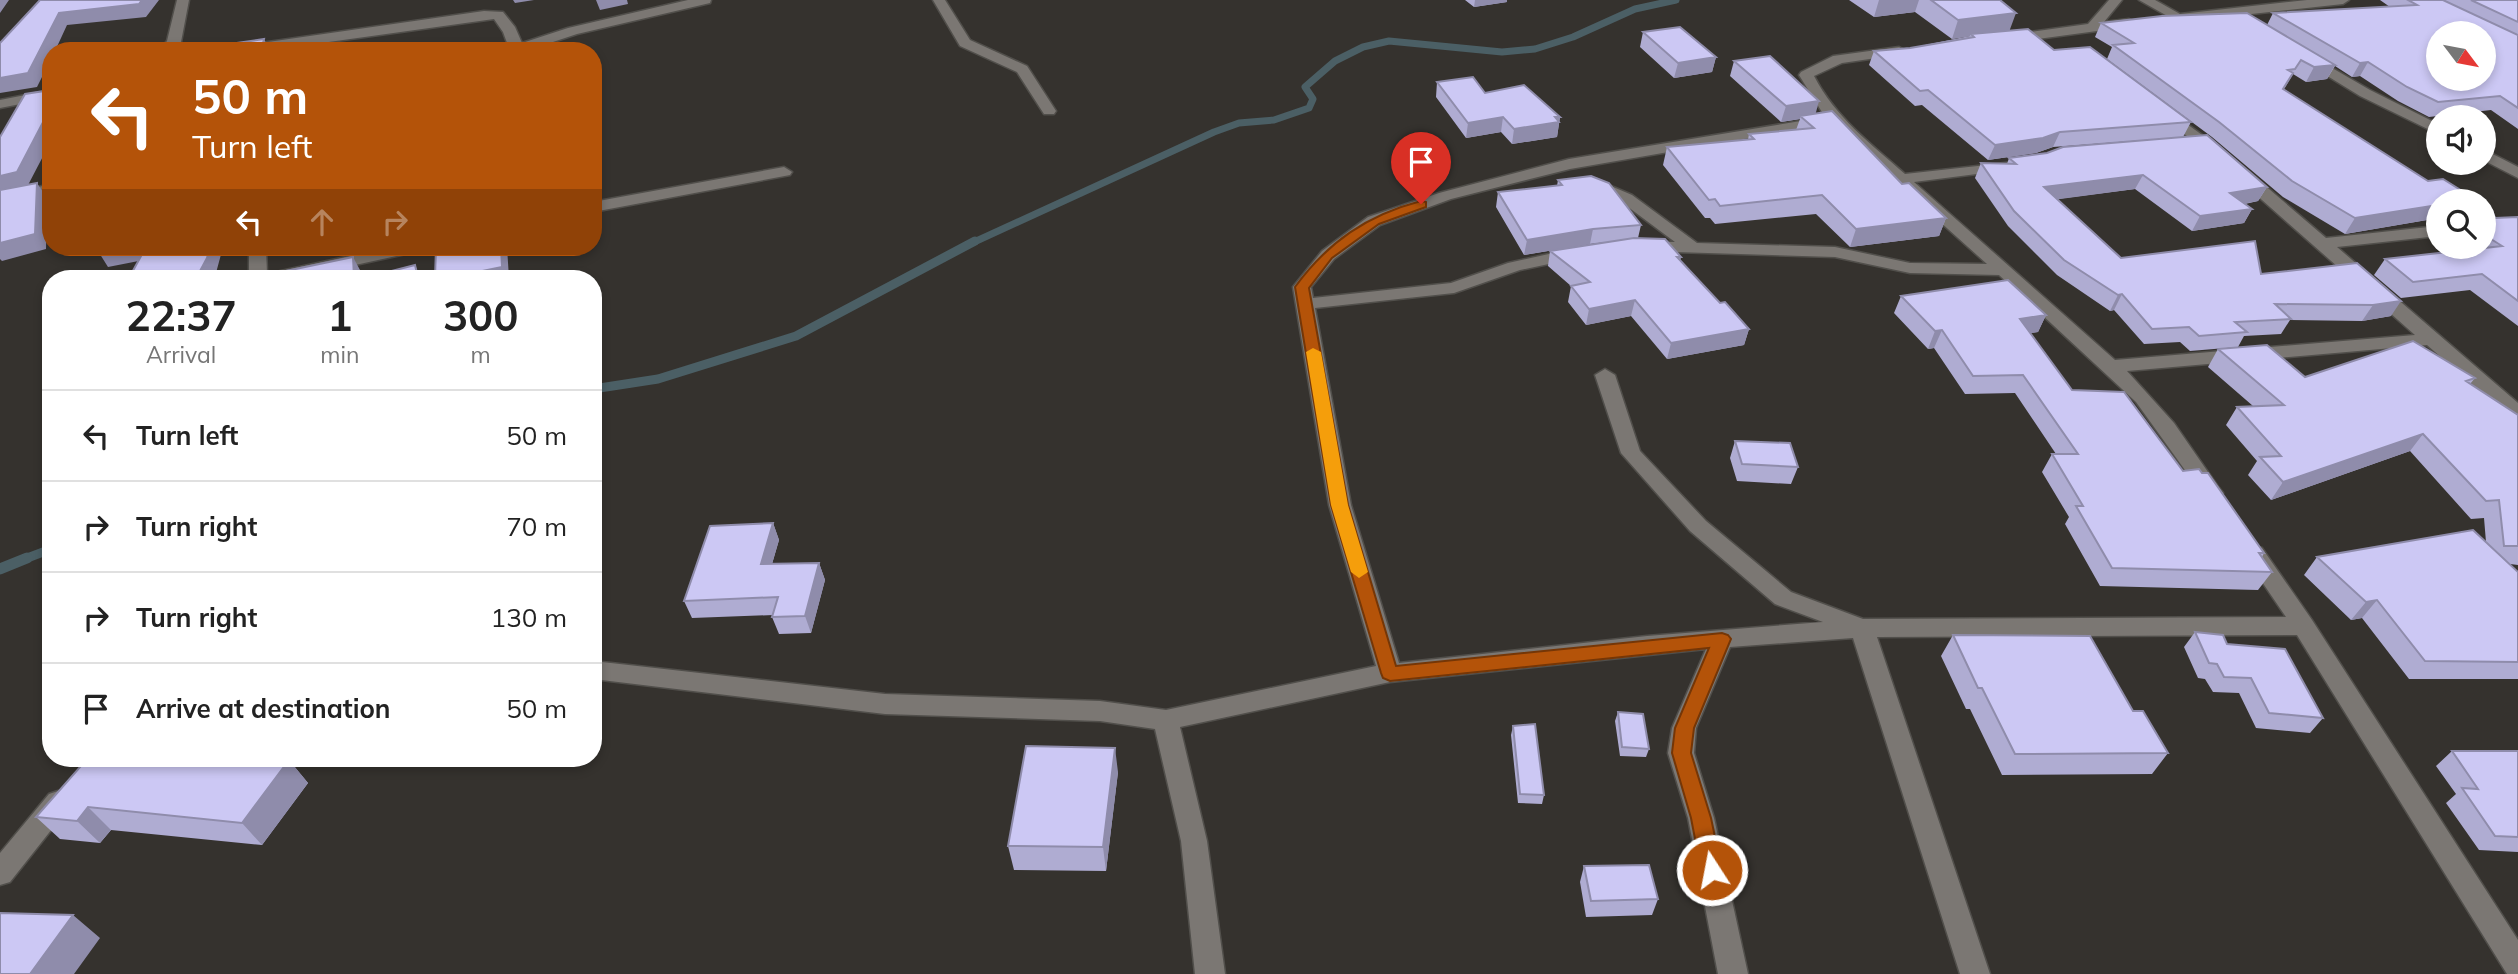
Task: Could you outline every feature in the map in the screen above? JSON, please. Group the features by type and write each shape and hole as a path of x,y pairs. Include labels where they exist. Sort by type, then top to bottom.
{"street":[{"path":"174,42 183,0"},
{"path":"541,42 573,31 705,0"},
{"path":"939,0 965,43 1022,69 1049,111"},
{"path":"2094,26 2116,0"},
{"path":"2145,0 2178,18"},
{"path":"1992,41 2094,26 2343,0"},
{"path":"2228,12 2250,25"},
{"path":"296,42 484,15 498,15 511,31 514,42"},
{"path":"2059,33 2079,46"},
{"path":"1911,50 1857,56 1818,65 1806,75 1818,98 1835,120 2111,366 2143,398 2220,505"},
{"path":"2295,51 2365,93 2426,124"},
{"path":"0,104 42,96"},
{"path":"2149,99 2206,142 2518,414"},
{"path":"1390,673 1339,505 1302,287 1328,255 1374,221 1445,196 1554,168 1835,120"},
{"path":"2179,144 2206,142"},
{"path":"2496,161 2518,173"},
{"path":"1902,179 2026,162"},
{"path":"1554,168 1626,198 1693,247"},
{"path":"602,205 784,172"},
{"path":"0,201 42,191"},
{"path":"2322,244 2426,232"},
{"path":"1630,246 1835,252 1910,268 2003,270"},
{"path":"1305,304 1454,288 1472,279 1549,258 1591,251"},
{"path":"309,270 373,256"},
{"path":"2111,366 2430,339"},
{"path":"1605,375 1630,453 1698,526 1783,598 1862,628"},
{"path":"2243,538 2304,626 2518,964"},
{"path":"602,671 885,704 1100,711 1166,720 1390,673 1722,639 1862,628 2304,626"},
{"path":"1862,628 1975,974"},
{"path":"1722,639 1684,728 1681,753 1701,818 1733,974"},
{"path":"1166,720 1194,841 1210,974"},
{"path":"0,873 73,783"}],"building":[{"path":"40,0 142,0 139,4 59,13 28,73 0,78 0,43"},
{"path":"1931,0 2000,0 2016,13 1958,20"},
{"path":"2408,0 2443,0 2488,21 2426,21 2426,91 2496,91 2496,25 2518,35 2518,108 2500,96 2438,102 2407,87 2368,62 2360,63 2273,13 2417,5"},
{"path":"2471,0 2518,0 2518,22"},
{"path":"2247,13 2335,65 2314,67 2301,60 2295,69 2288,70 2293,73 2283,89 2428,181 2443,179 2459,189 2426,189 2426,207 2355,218 2292,181 2219,122 2113,45 2134,43 2101,23 2162,16"},
{"path":"1680,27 1716,57 1678,63 1643,32"},
{"path":"2028,29 2054,50 2090,47 2191,122 2060,132 2043,138 1995,145 1928,90 1920,91 1874,51 1974,37 1971,34"},
{"path":"1770,56 1819,101 1786,106 1734,61"},
{"path":"1473,77 1485,93 1524,85 1560,117 1555,117 1559,122 1514,129 1503,117 1468,123 1437,82"},
{"path":"42,91 42,124 17,172 0,176 0,137 25,94"},
{"path":"1832,111 1902,184 1909,183 1946,218 1856,229 1822,195 1720,206 1715,199 1709,200 1667,147 1754,139 1749,134 1814,128 1800,116"},
{"path":"2207,135 2267,187 2230,193 2252,209 2200,216 2143,175 2044,187 2121,258 2255,241 2261,274 2357,263 2401,301 2373,305 2275,304 2291,319 2235,322 2247,332 2199,336 2189,327 2152,329 2122,294 2118,295 2064,260 2014,211 1981,163 2016,164 2009,158 2047,153 2063,147"},
{"path":"1591,176 1609,183 1641,225 1593,229 1527,240 1498,192 1562,185 1558,180"},
{"path":"37,183 35,234 0,243 0,190"},
{"path":"2518,217 2518,301 2482,274 2413,282 2385,259 2426,254 2426,259 2496,259 2496,247 2502,246 2496,242 2496,218"},
{"path":"1634,238 1665,239 1681,257 1677,257 1720,303 1725,302 1749,329 1671,343 1635,300 1589,309 1571,286 1590,282 1550,251"},
{"path":"141,256 208,256 201,270 133,270"},
{"path":"436,256 501,256 502,267 487,270 435,270"},
{"path":"353,257 354,270 291,270"},
{"path":"415,265 416,270 395,270"},
{"path":"2008,280 2046,315 2020,319 2072,390 2124,392 2183,471 2199,469 2202,473 2208,473 2264,553 2259,553 2272,572 2112,568 2076,506 2083,506 2052,454 2078,454 2023,375 1973,376 1942,330 1935,331 1901,296"},
{"path":"2413,341 2475,378 2466,381 2518,415 2518,546 2504,546 2499,500 2486,501 2423,434 2283,482 2260,457 2281,456 2237,407 2284,405 2218,349 2267,345 2305,377"},
{"path":"1735,441 1790,443 1798,467 1742,464"},
{"path":"773,523 761,564 819,563 805,616 772,617 778,597 684,601 710,526"},
{"path":"2473,530 2518,572 2518,662 2425,661 2377,600 2366,602 2317,557"},
{"path":"2195,632 2223,635 2227,644 2285,649 2323,718 2269,713 2251,678 2224,677 2217,664 2209,663"},
{"path":"1953,635 2090,636 2133,711 2143,711 2168,753 2015,754 1982,688 1978,688"},
{"path":"1618,712 1643,714 1649,749 1622,747"},
{"path":"1535,724 1544,795 1520,794 1513,726"},
{"path":"1026,746 1115,748 1103,847 1008,846"},
{"path":"2452,751 2518,751 2518,837 2495,836 2462,788 2478,789"},
{"path":"80,767 284,767 242,823 88,807 77,821 36,817"},
{"path":"1649,865 1658,899 1591,901 1584,866"},
{"path":"0,913 73,915 30,974 0,974"}],"waterway":[{"path":"972,243 1214,132 1239,123 1274,120 1309,108 1313,99 1305,87 1335,61 1363,47 1389,41 1502,52 1535,49 1573,37 1635,9 1676,0"},
{"path":"602,388 658,379 796,336 975,241"},
{"path":"23,560 42,552"},
{"path":"0,569 23,560"}],"slow traffic":[{"path":"1313,352 1339,505 1359,572"}],"route":[{"path":"1421,204 1374,221 1328,255 1302,287 1339,505 1390,673 1722,639 1684,728 1681,753 1701,818 1712,870"}]}
